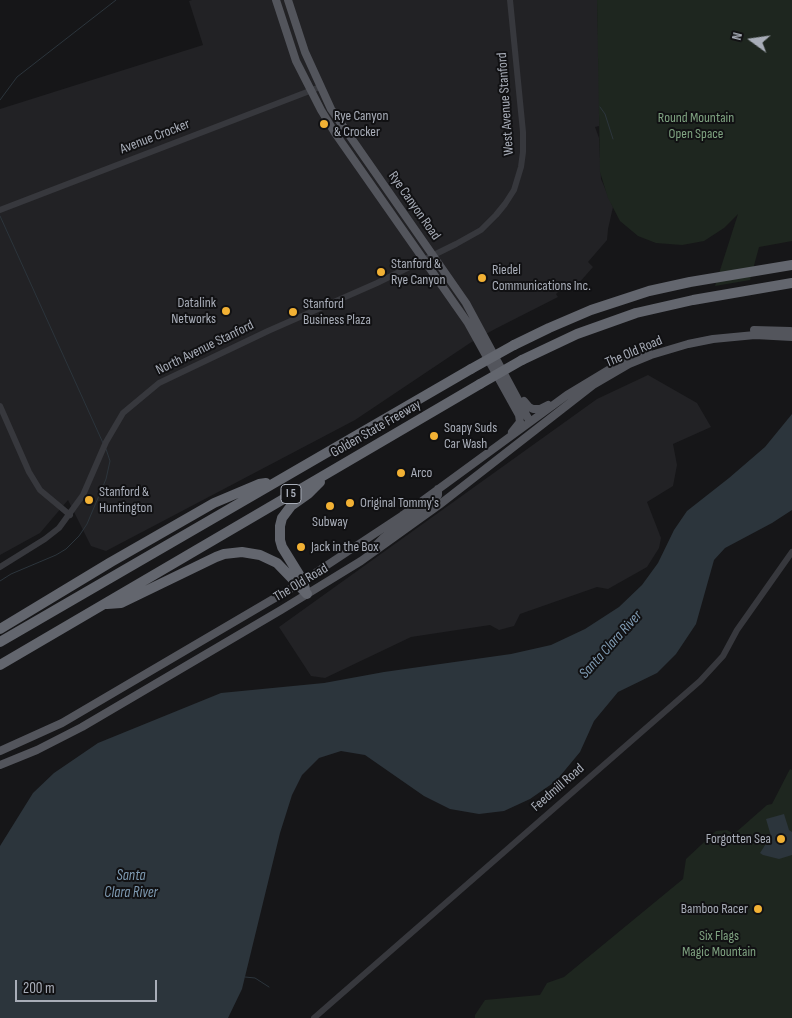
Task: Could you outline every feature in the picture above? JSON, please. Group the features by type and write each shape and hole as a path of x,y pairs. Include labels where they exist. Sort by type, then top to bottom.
{"highway":[{"name":"Golden State Freeway","path":"0,642 514,345 570,319 630,297 669,286 792,265"},
{"name":"Golden State Freeway","path":"0,665 522,360 571,337 617,319 673,304 792,283"},
{"path":"307,594 282,547 280,526 282,518 291,506 308,494 331,471"},
{"path":"0,629 214,503 259,484 274,482"},
{"path":"103,604 121,602 191,568 216,557 232,553 251,553 269,558 300,583"}],"main road":[{"name":"Rye Canyon Road","path":"276,0 289,41 310,91 335,134 466,319 520,415 520,422 502,442"},
{"name":"Rye Canyon Road","path":"288,0 297,33 320,88 346,132 466,303 530,422"},
{"name":"Rye Canyon Road","path":"466,319 471,321 526,418 536,429"},
{"name":"The Old Road","path":"0,751 62,723 300,583 404,515 530,422 620,363 654,349 709,337 759,330 792,332"},
{"name":"The Old Road","path":"0,765 37,750 82,727 307,594 376,550 447,499 593,385 629,364 709,337 755,335 792,337"},
{"path":"486,340 525,404 533,409 540,409 546,406 578,384 610,366 620,363"},
{"path":"408,526 410,519 435,499 438,495 438,489"},
{"path":"376,550 377,544 401,525 404,515"}],"street":[{"name":"West Avenue Stanford","path":"434,255 469,238 488,223 508,201 519,174 523,156 523,132 510,0"},
{"name":"Avenue Crocker","path":"0,210 320,88"},
{"name":"North Avenue Stanford","path":"0,567 59,528 83,495 106,442 123,413 159,383 434,255"},
{"path":"0,406 29,472 40,490 70,515"},
{"name":"Feedmill Road","path":"314,1018 700,681 723,656 737,630 792,552"}],"shaded area":[{"path":"597,0 600,107 599,126 595,127 599,138 601,179 613,207 607,240 588,262 593,267 578,284 558,292 556,294 558,297 470,343 355,420 106,551 91,546 68,500 40,533 0,555 0,109 203,45 189,1"},
{"path":"648,375 697,403 711,427 673,444 677,465 673,486 647,502 661,538 659,548 647,567 608,589 597,587 520,614 514,626 499,630 490,625 411,637 325,678 311,676 279,627 597,399"}],"green space":[{"name":"Round Mountain Open Space","path":"597,0 792,0 792,241 759,247 750,280 715,286 738,214 724,228 704,241 682,245 656,243 638,236 620,221 608,198 600,172"},
{"name":"Six Flags Magic Mountain","path":"790,769 792,770 792,1018 475,1018 485,1000 540,995 547,983 564,977 683,879 686,859 716,831 727,830 734,834 767,805 772,804"}],"water":[{"name":"Santa Clara River","path":"792,414 792,510 725,548 714,560 696,624 676,654 657,673 618,692 594,721 580,752 556,781 530,799 504,811 479,814 450,809 424,796 365,755 341,751 319,758 302,775 292,795 280,833 242,989 228,1018 0,1018 0,846 33,793 54,773 98,743 221,693 324,683 384,672 511,654 551,645 585,629 619,607 642,585 658,563 674,530 687,511 765,447"},
{"path":"784,814 789,830 792,832 792,855 779,859 763,855 760,853 771,836 766,819"}],"waterway":[{"path":"0,100 17,77 116,0"},
{"path":"600,107 605,114 613,139"},
{"path":"0,216 103,443"},
{"path":"0,581 11,574 56,555 66,549 79,536 87,524 106,479 110,461 106,449"},
{"path":"245,977 255,978 269,987"}],"place":[{"name":"Rye Canyon & Crocker","path":"324,124"},
{"name":"Stanford & Rye Canyon","path":"381,272"},
{"name":"Riedel Communications Inc.","path":"482,278"},
{"name":"Datalink Networks","path":"226,311"},
{"name":"Stanford Business Plaza","path":"293,312"},
{"name":"Soapy Suds Car Wash","path":"434,436"},
{"name":"Arco","path":"401,473"},
{"name":"Stanford & Huntington","path":"89,500"},
{"name":"Original Tommy's","path":"350,503"},
{"name":"Subway","path":"330,506"},
{"name":"Jack in the Box","path":"301,547"},
{"name":"Forgotten Sea","path":"781,839"},
{"name":"Bamboo Racer","path":"758,909"}]}
